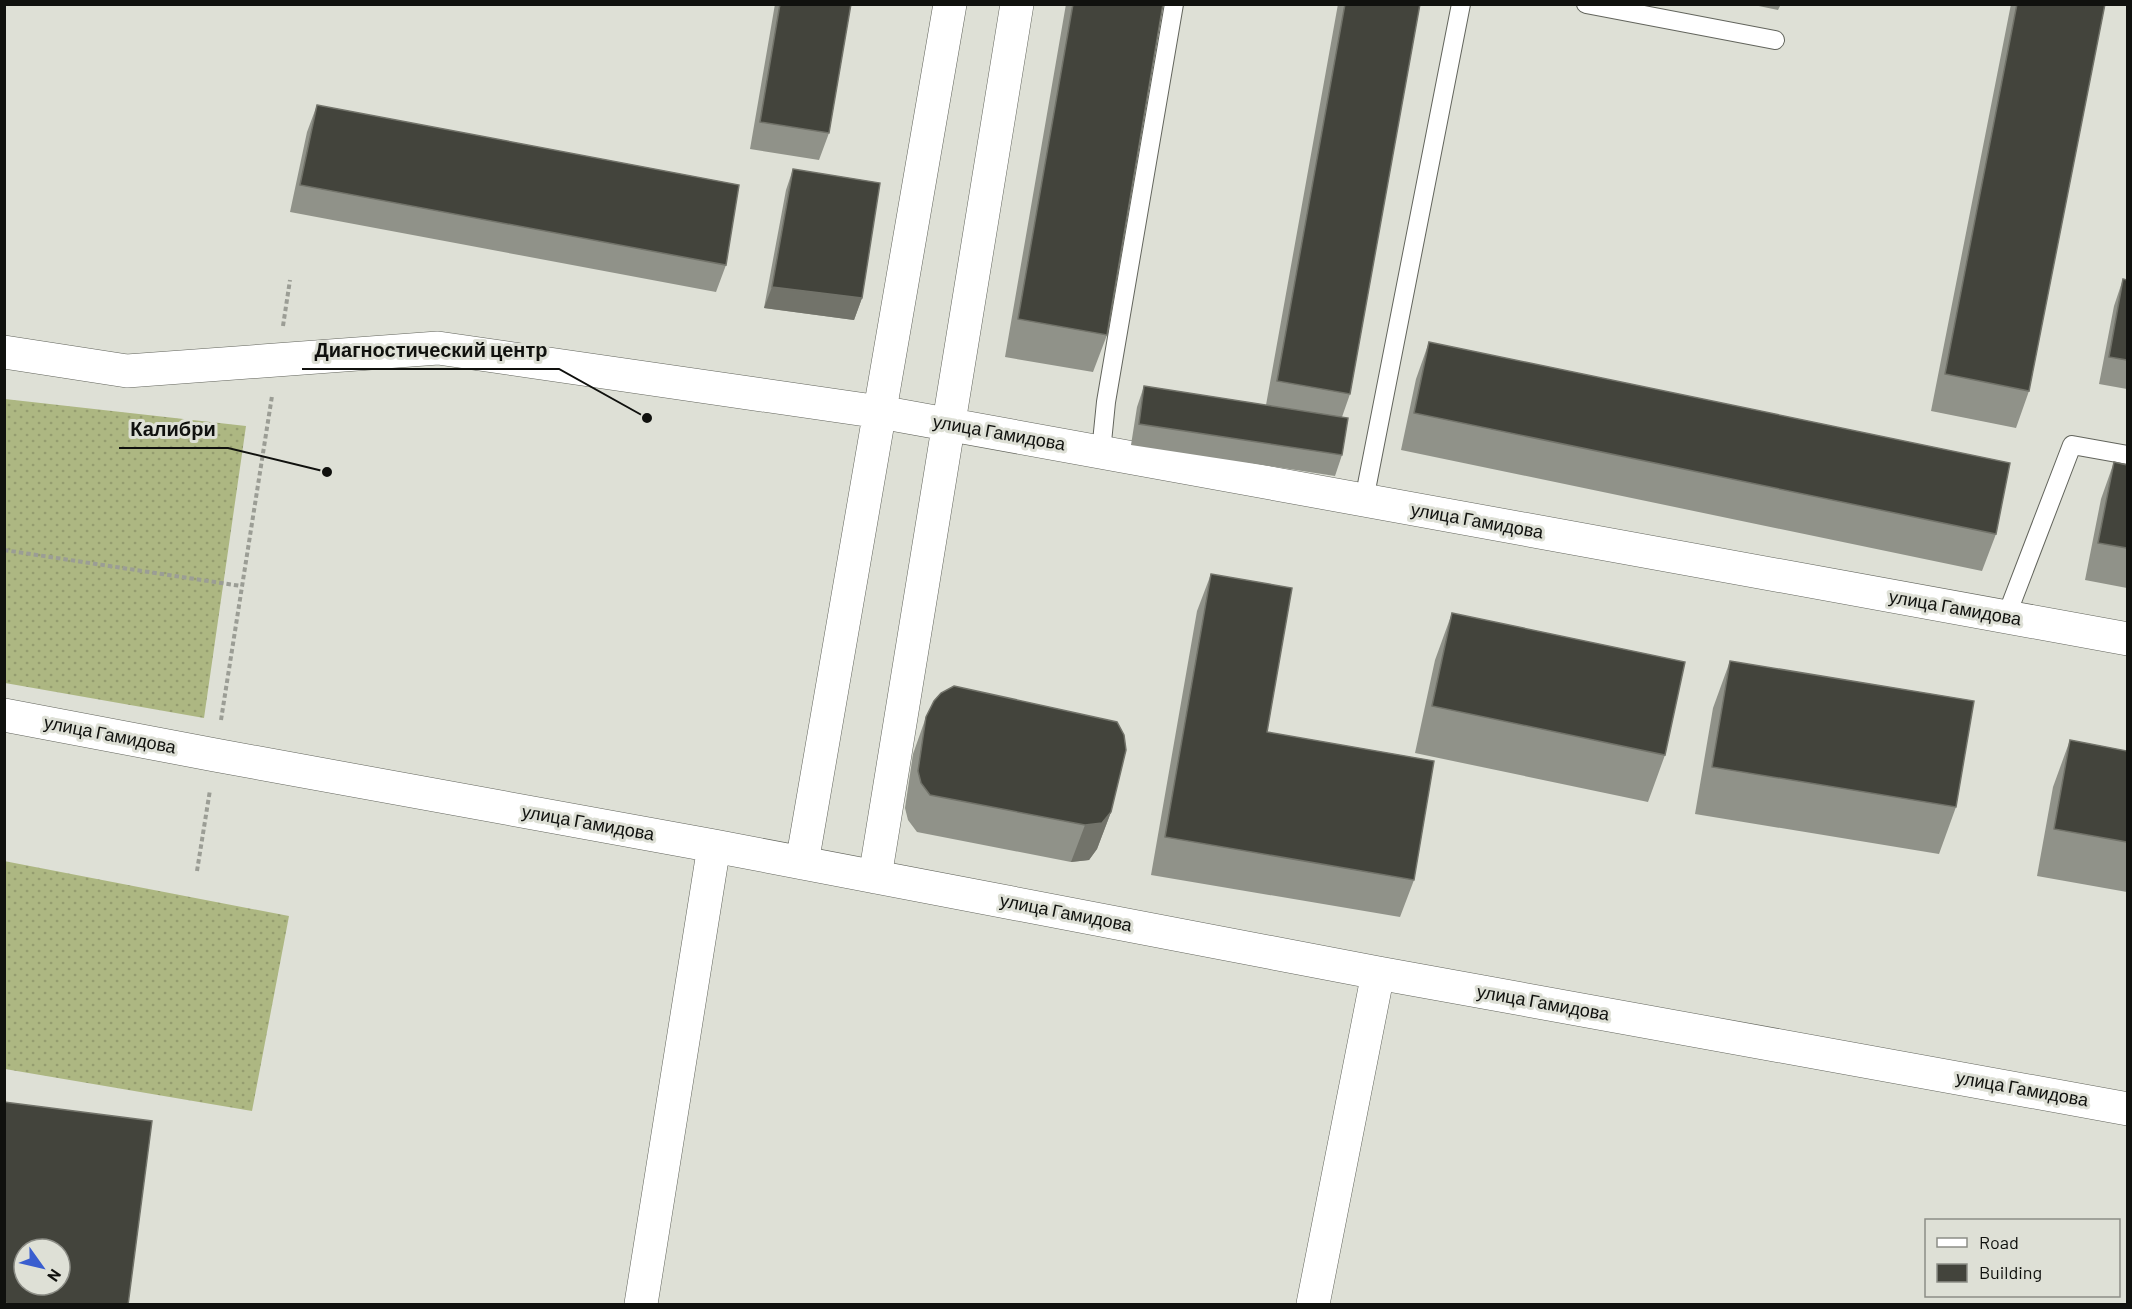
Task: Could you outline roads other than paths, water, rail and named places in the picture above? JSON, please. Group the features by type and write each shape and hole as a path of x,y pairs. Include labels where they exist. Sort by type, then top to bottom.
{"street":[{"path":"802,863 950,4"},
{"path":"875,877 1017,4"},
{"name":"улица Гамидова","path":"4,352 128,371 438,348 880,411 2127,639"},
{"name":"улица Гамидова","path":"4,715 714,846 1378,973 2127,1109"},
{"path":"640,1305 714,846"},
{"path":"1313,1305 1378,973"}],"lane":[{"path":"1101,452 1106,402 1174,4"},
{"path":"1364,500 1461,4"},
{"path":"1586,4 1775,40"},
{"path":"2006,617 2072,445 2127,455"}],"place":[{"name":"Диагностический центр","path":"647,418"},
{"name":"Калибри","path":"327,472"}]}
